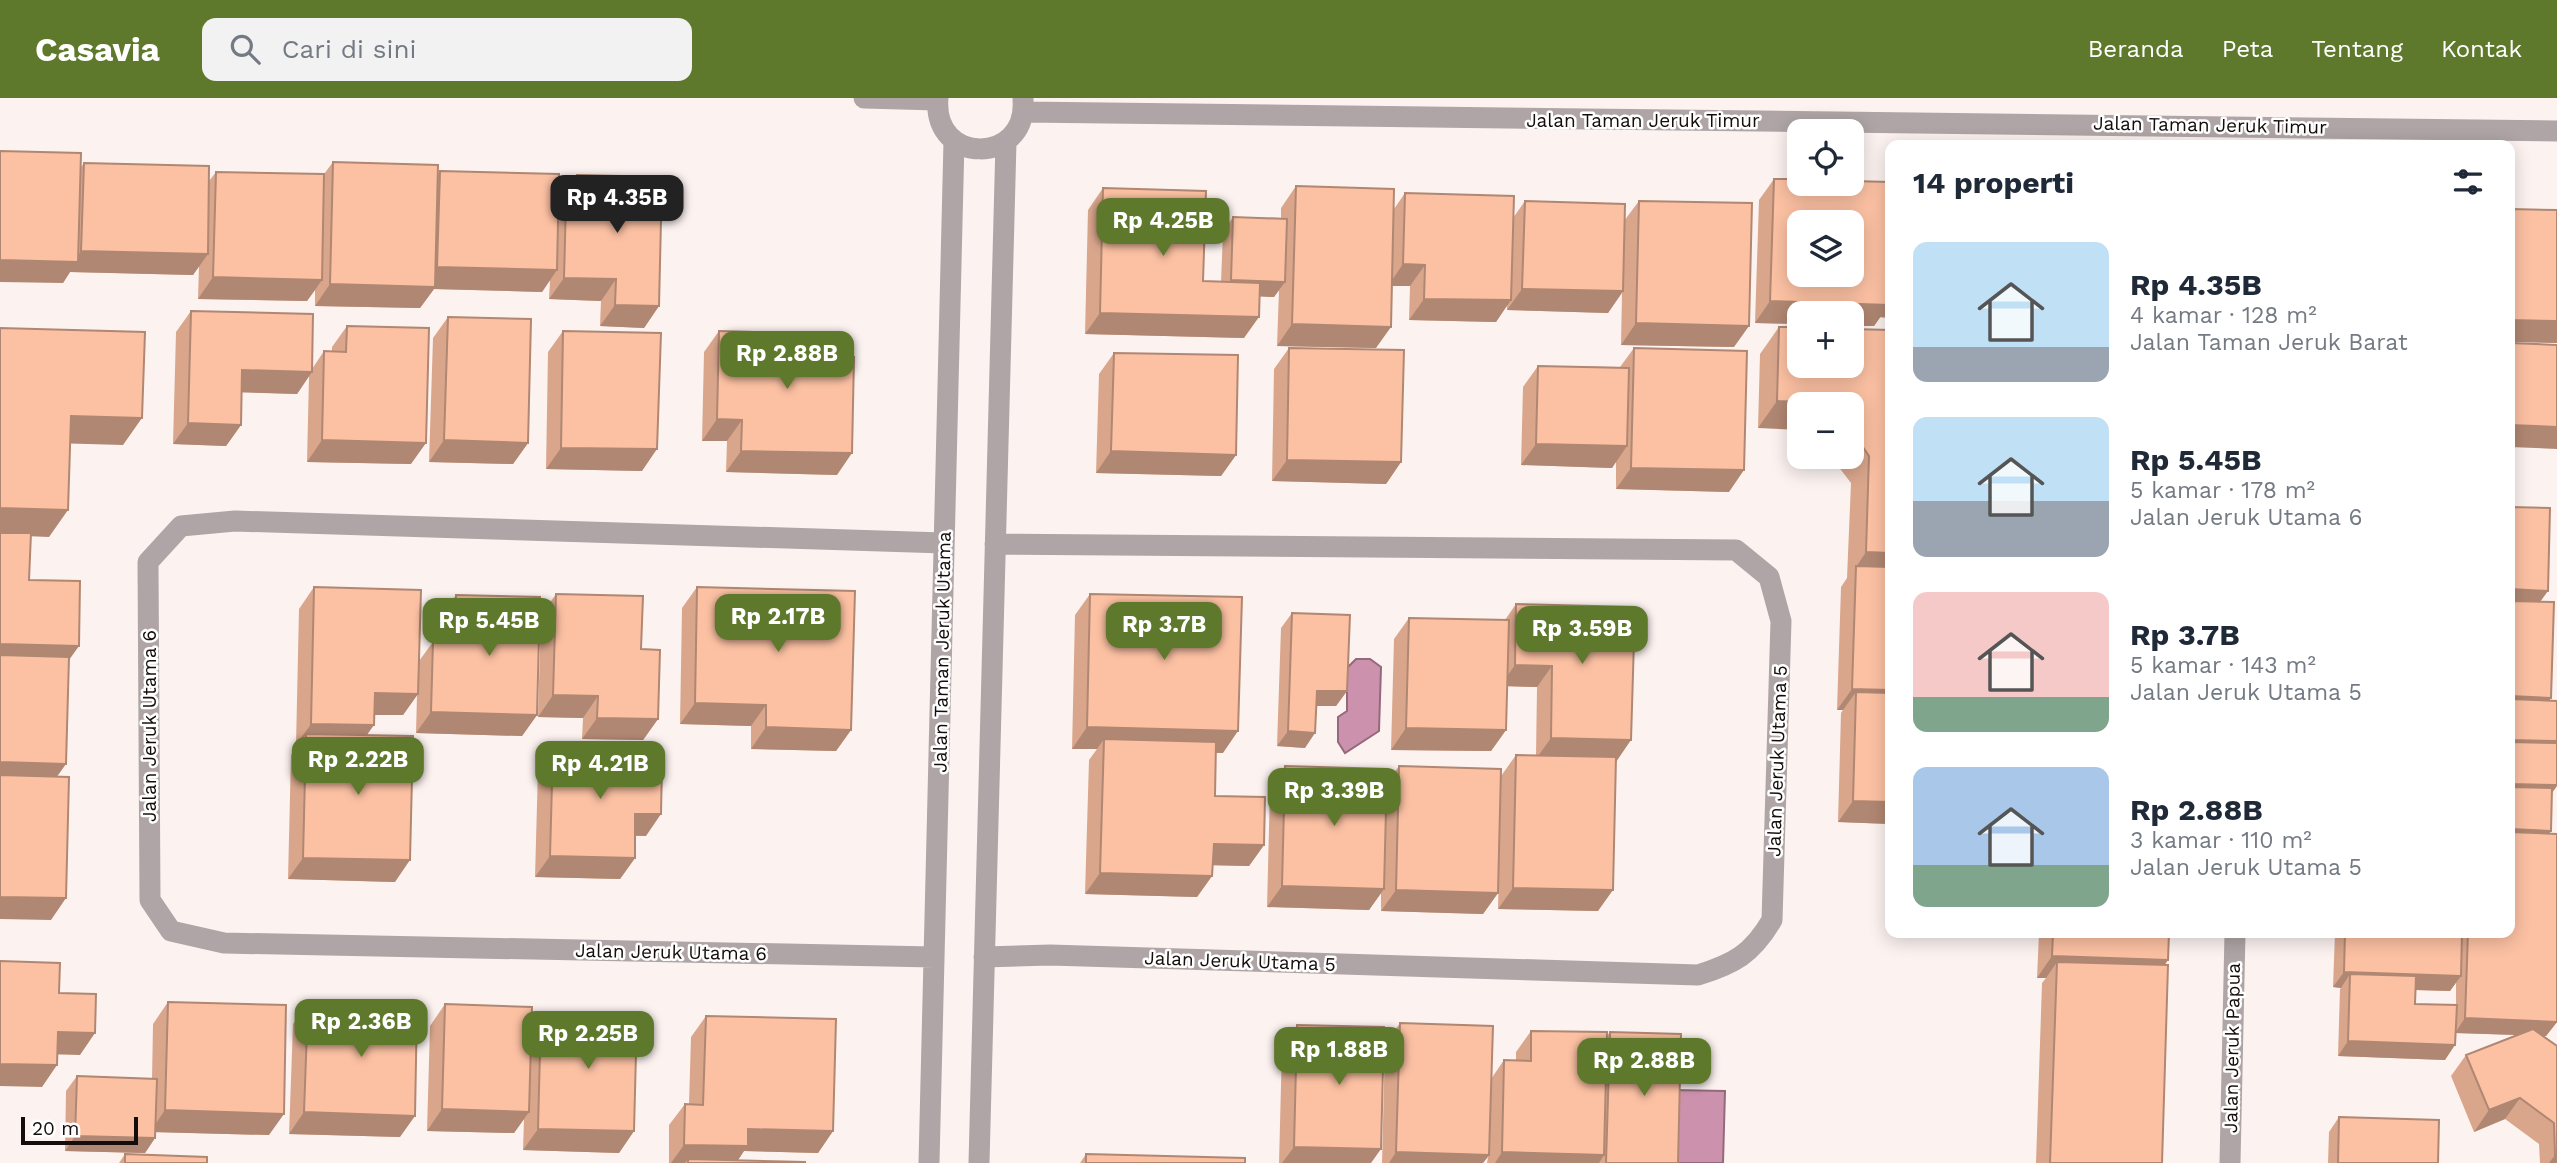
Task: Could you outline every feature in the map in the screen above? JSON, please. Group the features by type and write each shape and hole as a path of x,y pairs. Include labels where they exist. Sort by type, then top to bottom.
{"street":[{"path":"864,98 938,99 943,130 954,141 970,149 988,149 1006,142 1018,129 1023,105"},
{"name":"Jalan Taman Jeruk Timur","path":"1023,105 1217,116 2251,135 2557,131"},
{"name":"Jalan Taman Jeruk Utama","path":"929,1163 954,141"},
{"path":"979,1163 1006,142"},
{"name":"Jalan Jeruk Utama 6","path":"934,957 224,943 171,931 150,900 148,562 181,526 234,521 944,543"},
{"name":"Jalan Jeruk Utama 5","path":"984,957 1050,955 1698,975 1731,965 1759,942 1772,920 1781,621 1769,577 1736,550 995,544"},
{"name":"Jalan Jeruk Papua","path":"2230,1163 2235,938"}],"shaded area":[{"path":"1356,659 1370,659 1381,667 1379,731 1345,753 1338,742 1338,717 1347,711 1347,668"},
{"path":"1674,1090 1725,1091 1723,1163 1672,1163"}],"building":[{"path":"0,151 81,153 78,262 0,260"},
{"path":"333,162 438,165 435,287 330,284"},
{"path":"84,163 209,166 208,254 81,251"},
{"path":"440,171 559,174 557,270 437,267"},
{"path":"216,172 324,174 322,280 213,277"},
{"path":"577,175 662,177 659,306 615,305 616,279 564,278 566,202 577,203"},
{"path":"1774,179 1787,179 1787,196 1864,196 1864,181 1885,182 1885,305 1864,304 1864,301 1770,301"},
{"path":"1296,186 1394,189 1391,327 1292,324"},
{"path":"1103,188 1206,191 1203,281 1260,283 1259,317 1100,313"},
{"path":"1405,193 1514,196 1511,300 1424,299 1425,265 1403,264"},
{"path":"1525,201 1625,204 1623,291 1522,289"},
{"path":"1639,201 1752,203 1749,326 1636,323"},
{"path":"2515,209 2557,210 2557,321 2515,320"},
{"path":"1233,217 1287,219 1285,282 1231,280"},
{"path":"191,311 313,314 312,372 242,370 241,425 188,423"},
{"path":"448,317 531,319 528,443 444,440"},
{"path":"347,326 429,328 426,443 322,440 324,351 346,352"},
{"path":"1779,327 1787,327 1787,378 1864,378 1864,329 1885,330 1885,553 1866,552 1869,456 1864,449 1864,392 1787,392 1787,401 1777,401"},
{"path":"0,328 145,332 142,418 71,416 68,510 0,508"},
{"path":"563,331 661,333 657,449 561,448"},
{"path":"719,331 837,334 836,357 854,357 852,453 741,451 742,420 717,419"},
{"path":"2515,343 2557,345 2557,427 2515,425"},
{"path":"1289,348 1404,350 1401,462 1287,460"},
{"path":"1634,348 1747,351 1744,470 1631,468"},
{"path":"1114,353 1238,355 1236,455 1111,451"},
{"path":"1538,366 1629,368 1627,446 1536,444"},
{"path":"2515,507 2550,508 2548,591 2515,589"},
{"path":"0,533 31,533 29,580 80,581 79,646 0,644"},
{"path":"1856,566 1885,567 1885,690 1852,689"},
{"path":"314,587 421,590 418,694 375,693 374,725 311,724"},
{"path":"697,587 855,591 851,730 766,727 766,705 695,703"},
{"path":"556,594 643,596 641,649 660,650 658,719 597,718 598,696 553,695"},
{"path":"1090,594 1242,597 1238,731 1087,727"},
{"path":"456,595 540,597 537,715 431,712 433,642 455,642"},
{"path":"2515,601 2554,602 2551,698 2515,696"},
{"path":"1516,604 1635,607 1631,740 1551,738 1552,666 1515,665"},
{"path":"1292,613 1350,615 1347,691 1317,691 1315,733 1288,731"},
{"path":"1409,618 1509,620 1506,730 1406,728"},
{"path":"0,655 69,657 66,764 0,762"},
{"path":"1856,692 1885,693 1885,802 1853,801"},
{"path":"2515,699 2557,701 2557,741 2515,740"},
{"path":"306,734 413,736 410,860 303,858"},
{"path":"1104,739 1216,742 1215,796 1265,797 1264,845 1214,844 1212,876 1100,873"},
{"path":"2515,742 2557,743 2557,785 2515,784"},
{"path":"553,747 637,749 637,763 662,764 661,814 635,814 635,858 550,856"},
{"path":"1516,755 1616,757 1613,890 1513,888"},
{"path":"1285,766 1387,769 1384,889 1282,886"},
{"path":"1399,766 1501,769 1498,893 1396,890"},
{"path":"0,775 69,777 66,898 0,897"},
{"path":"2515,787 2552,788 2551,831 2515,829"},
{"path":"2515,832 2557,834 2557,1022 2465,1018 2468,938 2515,938"},
{"path":"2053,938 2169,938 2168,960 2052,956"},
{"path":"2345,938 2462,938 2461,976 2344,972"},
{"path":"0,961 60,963 59,993 96,994 95,1033 58,1032 57,1065 0,1064"},
{"path":"2057,962 2168,965 2162,1163 2050,1163"},
{"path":"2350,974 2416,976 2415,1004 2457,1005 2455,1045 2348,1041"},
{"path":"168,1002 286,1005 284,1114 165,1110"},
{"path":"308,1003 417,1005 415,1116 304,1112"},
{"path":"445,1004 532,1007 529,1112 442,1109"},
{"path":"541,1012 637,1014 634,1131 538,1129"},
{"path":"706,1016 836,1019 833,1131 748,1129 748,1146 684,1145 685,1104 703,1105"},
{"path":"1400,1023 1493,1026 1489,1155 1396,1152"},
{"path":"1297,1025 1384,1027 1381,1149 1294,1147"},
{"path":"2533,1029 2557,1046 2557,1155 2554,1123 2520,1098 2489,1110 2466,1055"},
{"path":"1531,1031 1607,1032 1604,1155 1502,1152 1504,1060 1531,1061"},
{"path":"1610,1032 1681,1034 1678,1163 1606,1163"},
{"path":"77,1076 157,1079 155,1138 75,1136"},
{"path":"2339,1117 2439,1120 2438,1163 2338,1163"},
{"path":"125,1154 207,1157 207,1163 125,1163"},
{"path":"1086,1154 1245,1158 1245,1163 1086,1163"},
{"path":"688,1159 805,1162 805,1163 688,1163"}]}
